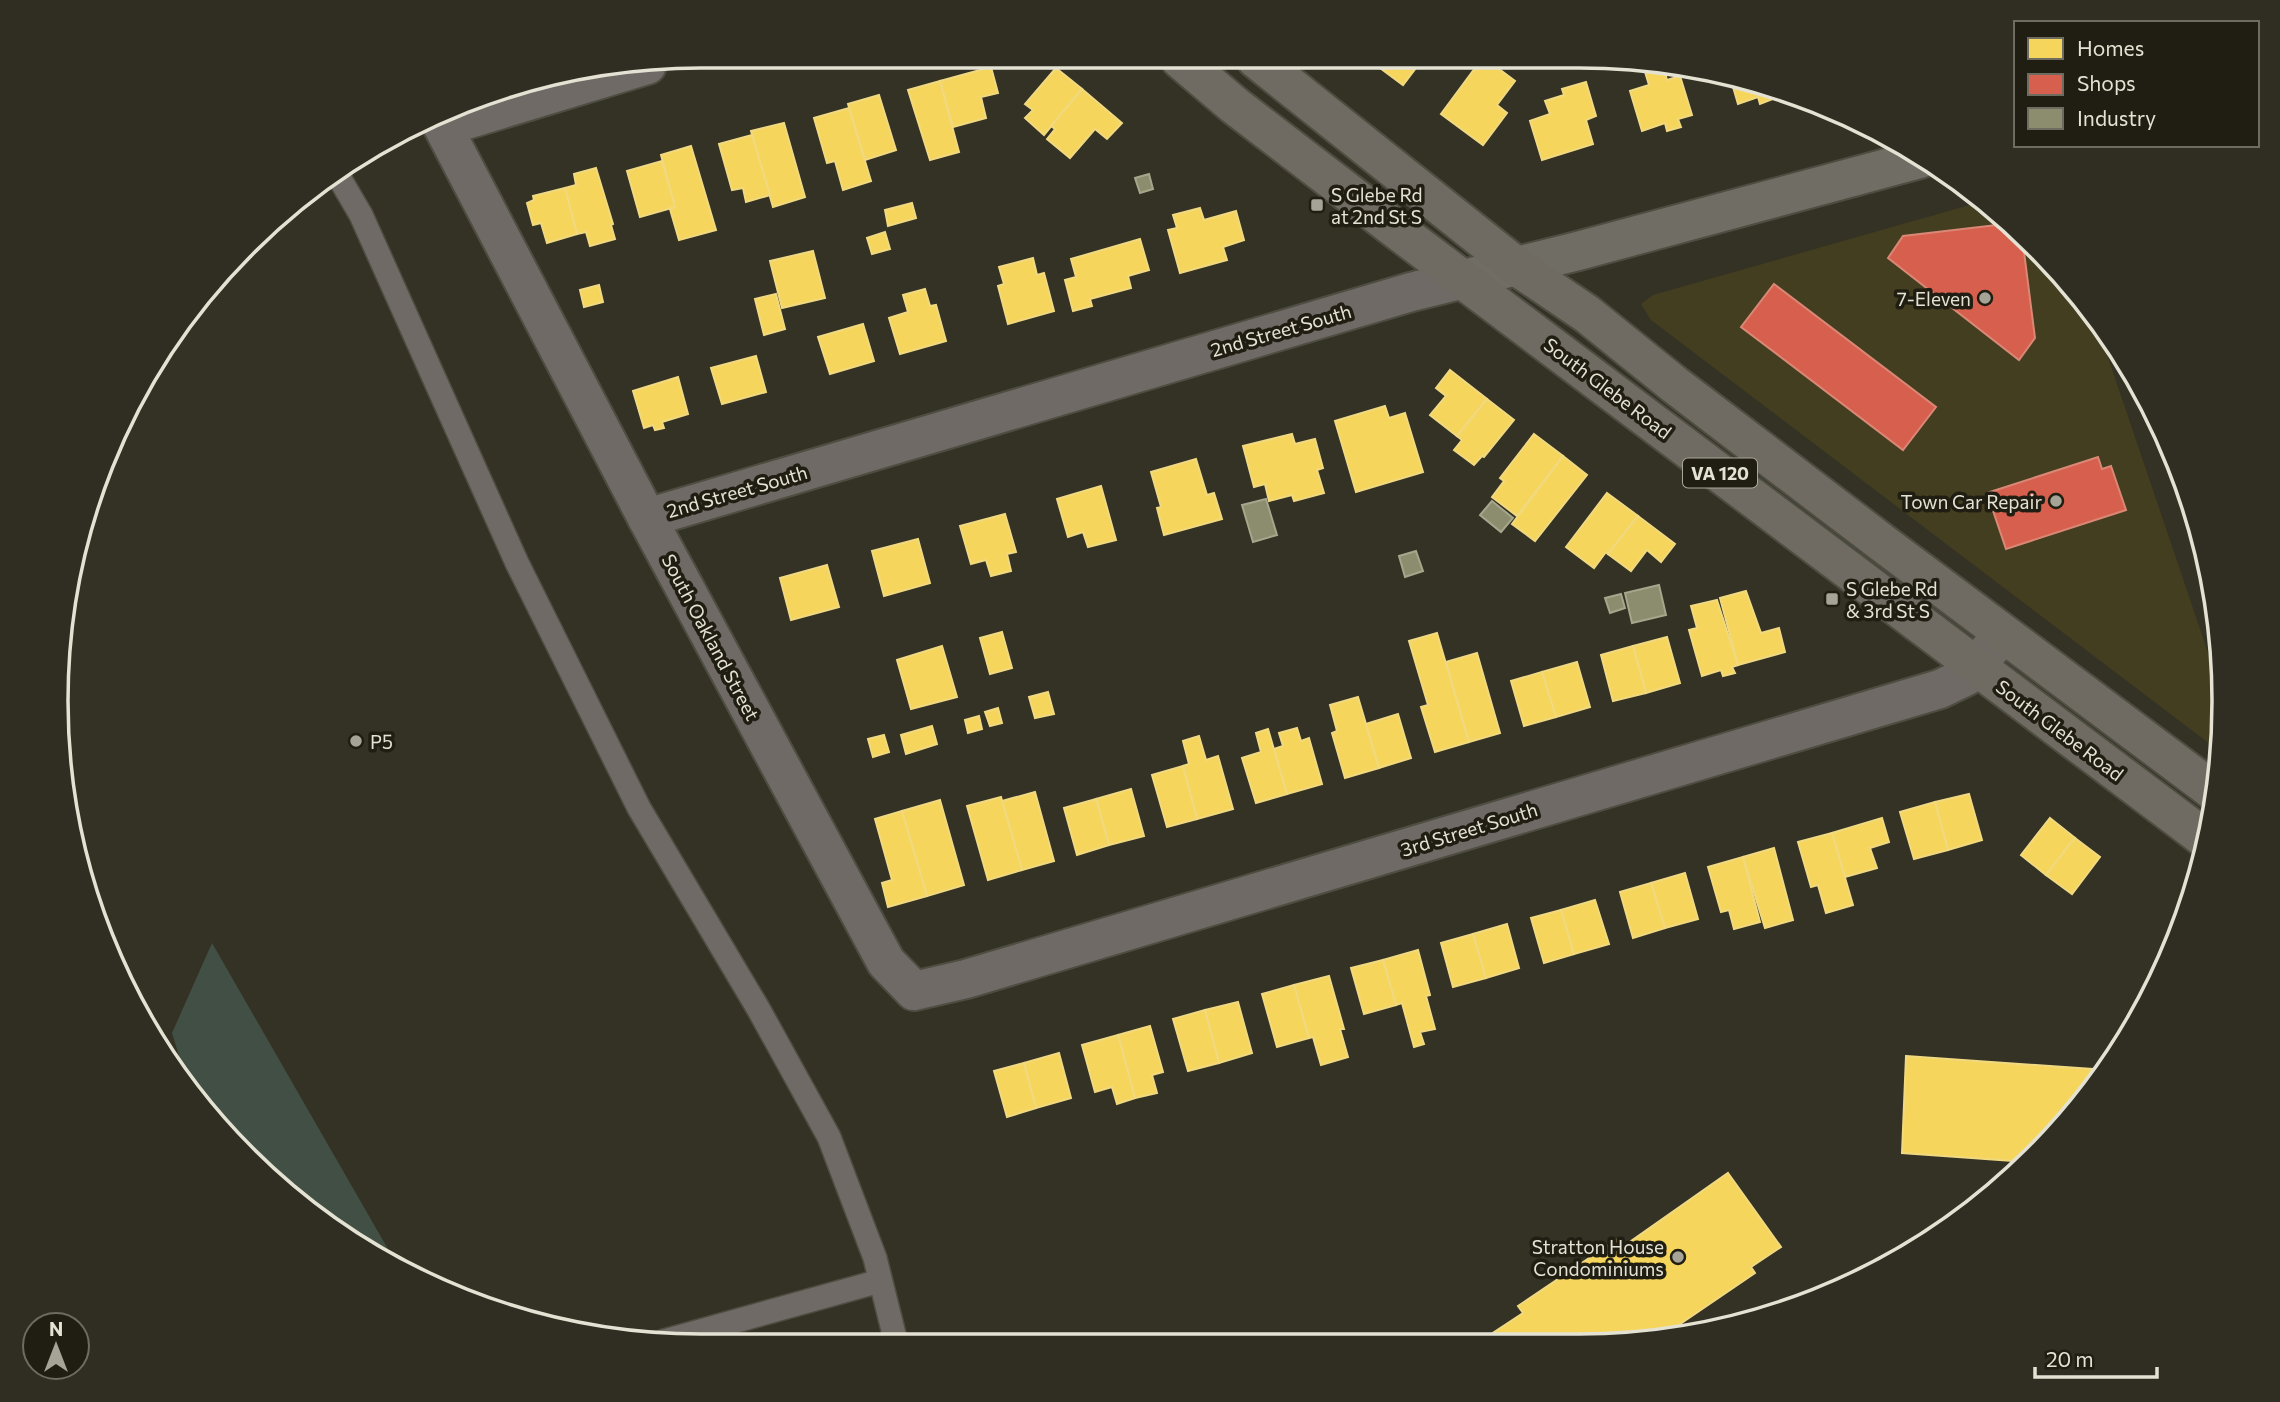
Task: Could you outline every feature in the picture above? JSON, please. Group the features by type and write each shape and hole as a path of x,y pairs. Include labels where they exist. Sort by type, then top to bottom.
{"main road":[{"name":"South Glebe Road","path":"1191,68 1234,105 2198,833"},
{"name":"VA 120","path":"1267,68 1516,266 1587,314 1675,386 2206,786"}],"street":[{"name":"South Oakland Street","path":"617,74 443,127 647,518 886,962 914,991"},
{"name":"2nd Street South","path":"647,518 1411,292 1909,162"},
{"name":"3rd Street South","path":"914,991 966,979 1940,689 1956,683 1976,667 2003,634"}],"lane":[{"path":"341,181 361,215 517,563 639,808 759,1010 829,1137 875,1258 894,1334"},
{"path":"691,1334 880,1282"}],"shaded area":[{"path":"1971,205 1996,225 2055,284 2105,350 2210,658 2212,701 2210,744 1651,320 1641,304 1653,295"}],"green space":[{"path":"212,943 389,1251 316,1203 254,1148 225,1118 181,1061 172,1033"}],"building: Homes":[{"path":"991,68 998,93 981,97 986,118 953,127 940,81"},
{"path":"1056,68 1082,89 1044,135 1025,118 1033,110 1025,104"},
{"path":"1380,68 1416,68 1403,85"},
{"path":"1475,68 1498,68 1515,81 1497,105 1507,113 1483,145 1441,114"},
{"path":"1645,72 1665,75 1667,80 1680,77 1692,115 1678,119 1681,127 1667,131 1665,123 1642,131 1630,91 1649,85"},
{"path":"940,81 959,152 930,160 908,90"},
{"path":"1586,82 1596,116 1586,120 1593,144 1542,160 1530,121 1550,114 1545,101 1564,95 1562,89"},
{"path":"1733,88 1773,99 1760,104 1758,97 1738,104"},
{"path":"1082,89 1122,123 1107,139 1095,129 1070,158 1047,139 1055,129 1051,126"},
{"path":"879,95 896,150 865,160 848,104"},
{"path":"849,108 871,181 843,190 835,161 827,163 814,118"},
{"path":"784,123 805,197 773,207 751,131"},
{"path":"752,135 770,195 746,202 743,188 732,190 719,144"},
{"path":"691,146 716,230 679,240 670,209 675,207 661,155"},
{"path":"662,161 675,207 640,217 627,171"},
{"path":"596,168 615,239 590,246 586,232 577,234 565,188 576,185 574,174"},
{"path":"565,188 577,234 547,243 541,223 533,225 527,203 534,200 533,196"},
{"path":"912,203 916,218 888,226 885,210"},
{"path":"1200,208 1204,220 1236,211 1244,240 1223,247 1227,260 1180,273 1168,230 1177,228 1173,215"},
{"path":"885,232 890,249 872,254 867,238"},
{"path":"1140,239 1149,270 1128,276 1131,288 1090,299 1092,306 1073,311 1065,280 1076,277 1071,259"},
{"path":"813,251 825,298 782,308 770,261"},
{"path":"1033,258 1037,275 1044,273 1054,311 1008,324 998,286 1004,284 999,267"},
{"path":"599,285 603,302 584,307 580,290"},
{"path":"925,289 930,306 936,305 946,341 900,354 889,318 908,312 903,295"},
{"path":"776,294 785,329 764,335 755,299"},
{"path":"863,324 874,361 830,374 818,337"},
{"path":"756,356 766,392 722,404 711,368"},
{"path":"1450,370 1487,399 1457,436 1430,415 1446,396 1436,388"},
{"path":"678,377 688,414 662,422 664,428 655,430 653,425 644,428 633,391"},
{"path":"1487,399 1514,420 1484,457 1474,465 1454,450 1462,440 1457,436"},
{"path":"1385,406 1389,418 1405,413 1423,472 1356,492 1335,421"},
{"path":"1292,434 1295,444 1315,439 1323,468 1317,470 1324,493 1294,501 1292,495 1269,501 1265,484 1254,487 1243,446"},
{"path":"1534,434 1563,456 1517,516 1492,497 1504,481 1500,478"},
{"path":"1563,456 1587,475 1535,541 1512,524"},
{"path":"1196,459 1207,495 1214,493 1222,519 1164,535 1157,508 1161,507 1151,472"},
{"path":"1101,486 1116,540 1088,547 1083,532 1068,537 1057,499"},
{"path":"1607,493 1638,516 1594,568 1566,547"},
{"path":"1005,514 1016,552 1007,554 1011,571 991,576 986,560 971,564 960,526"},
{"path":"1638,516 1675,544 1661,562 1647,550 1631,571 1608,554"},
{"path":"918,539 930,583 884,596 872,551"},
{"path":"827,565 839,607 791,620 780,578"},
{"path":"1746,591 1761,633 1779,628 1785,652 1738,665 1720,598"},
{"path":"1717,600 1738,665 1732,667 1735,673 1723,676 1721,670 1702,676 1689,630 1697,628 1691,606"},
{"path":"1002,632 1012,668 990,674 980,638"},
{"path":"1437,633 1469,742 1435,752 1421,707 1428,705 1409,641"},
{"path":"1667,637 1680,683 1646,693 1633,646"},
{"path":"942,646 957,697 911,709 897,660"},
{"path":"1633,646 1646,693 1613,701 1601,655"},
{"path":"1477,653 1500,733 1469,742 1446,662"},
{"path":"1577,662 1590,707 1556,717 1542,672"},
{"path":"1542,672 1556,717 1524,726 1511,681"},
{"path":"1048,692 1054,714 1035,718 1029,697"},
{"path":"1358,697 1379,768 1345,778 1332,733 1337,731 1330,705"},
{"path":"998,708 1002,723 990,726 985,712"},
{"path":"1398,714 1411,758 1379,768 1366,724"},
{"path":"979,716 982,729 968,733 965,720"},
{"path":"932,726 937,744 906,754 901,735"},
{"path":"1297,728 1301,741 1309,738 1322,784 1287,794 1274,749 1283,746 1279,733"},
{"path":"1268,729 1287,794 1256,803 1242,758 1261,752 1256,733"},
{"path":"884,735 889,752 873,757 868,739"},
{"path":"1199,736 1206,760 1218,756 1233,809 1197,819 1183,766 1189,764 1183,741"},
{"path":"1183,766 1197,819 1167,827 1152,775"},
{"path":"1131,789 1144,836 1109,845 1096,799"},
{"path":"1035,792 1054,861 1022,870 1002,801"},
{"path":"1969,794 1982,840 1948,850 1935,802"},
{"path":"1001,797 1022,870 988,880 967,806"},
{"path":"1096,799 1109,845 1077,855 1064,808"},
{"path":"940,800 964,885 927,896 902,811"},
{"path":"1935,802 1948,850 1914,859 1900,812"},
{"path":"902,811 927,896 888,907 882,883 892,880 875,819"},
{"path":"1882,818 1889,842 1870,848 1877,868 1845,877 1832,833"},
{"path":"2050,818 2075,838 2046,875 2021,855"},
{"path":"1832,833 1853,905 1826,913 1818,885 1811,887 1798,842"},
{"path":"2075,838 2100,857 2072,894 2046,875"},
{"path":"1774,848 1793,920 1765,928 1743,857"},
{"path":"1743,857 1760,922 1734,929 1729,910 1721,912 1708,867"},
{"path":"1685,873 1698,919 1665,928 1651,883"},
{"path":"1651,883 1665,928 1633,938 1620,892"},
{"path":"1595,900 1609,944 1574,954 1561,910"},
{"path":"1561,910 1574,954 1544,963 1531,918"},
{"path":"1507,924 1519,968 1486,978 1473,934"},
{"path":"1473,934 1486,978 1453,987 1441,943"},
{"path":"1418,950 1430,995 1426,996 1435,1029 1420,1032 1424,1044 1414,1047 1402,1003 1396,1005 1383,960"},
{"path":"1383,960 1396,1005 1364,1014 1351,968"},
{"path":"1329,976 1344,1029 1340,1029 1348,1057 1321,1065 1313,1037 1309,1038 1294,985"},
{"path":"1294,985 1309,1038 1277,1047 1262,994"},
{"path":"1238,1002 1252,1053 1219,1063 1205,1010"},
{"path":"1205,1010 1219,1063 1188,1071 1173,1019"},
{"path":"1150,1026 1163,1072 1152,1075 1157,1093 1135,1098 1118,1035"},
{"path":"1118,1035 1135,1098 1117,1104 1112,1087 1095,1092 1082,1045"},
{"path":"1059,1053 1071,1098 1036,1108 1024,1063"},
{"path":"1906,1056 2093,1069 2055,1118 2013,1161 1902,1153"},
{"path":"1024,1063 1036,1108 1007,1117 994,1071"},
{"name":"Stratton House Condominiums","path":"1728,1173 1781,1247 1751,1267 1755,1273 1678,1326 1579,1334 1491,1334 1523,1313 1518,1306 1616,1240 1621,1248"}],"building: Shops":[{"name":"7-Eleven","path":"1996,225 2024,252 2035,338 2019,360 1888,258 1903,236"},
{"name":"7-Eleven","path":"1774,284 1936,407 1903,450 1741,327"},
{"name":"Town Car Repair","path":"2098,457 2102,469 2111,466 2126,510 2006,549 1987,493"}],"building: Industry":[{"path":"1149,174 1153,189 1140,193 1135,178"},
{"path":"1266,499 1277,535 1253,542 1242,505"},
{"path":"1492,501 1513,518 1501,532 1480,515"},
{"path":"1416,551 1423,571 1405,577 1399,556"},
{"path":"1659,585 1666,615 1632,623 1625,593"},
{"path":"1621,594 1625,608 1610,613 1605,598"}],"place":[{"name":"S Glebe Rd at 2nd St S","path":"1317,205"},
{"name":"7-Eleven","path":"1985,298"},
{"name":"Town Car Repair","path":"2056,501"},
{"name":"S Glebe Rd & 3rd St S","path":"1832,599"},
{"name":"P5","path":"356,741"},
{"name":"Stratton House Condominiums","path":"1678,1257"}]}
